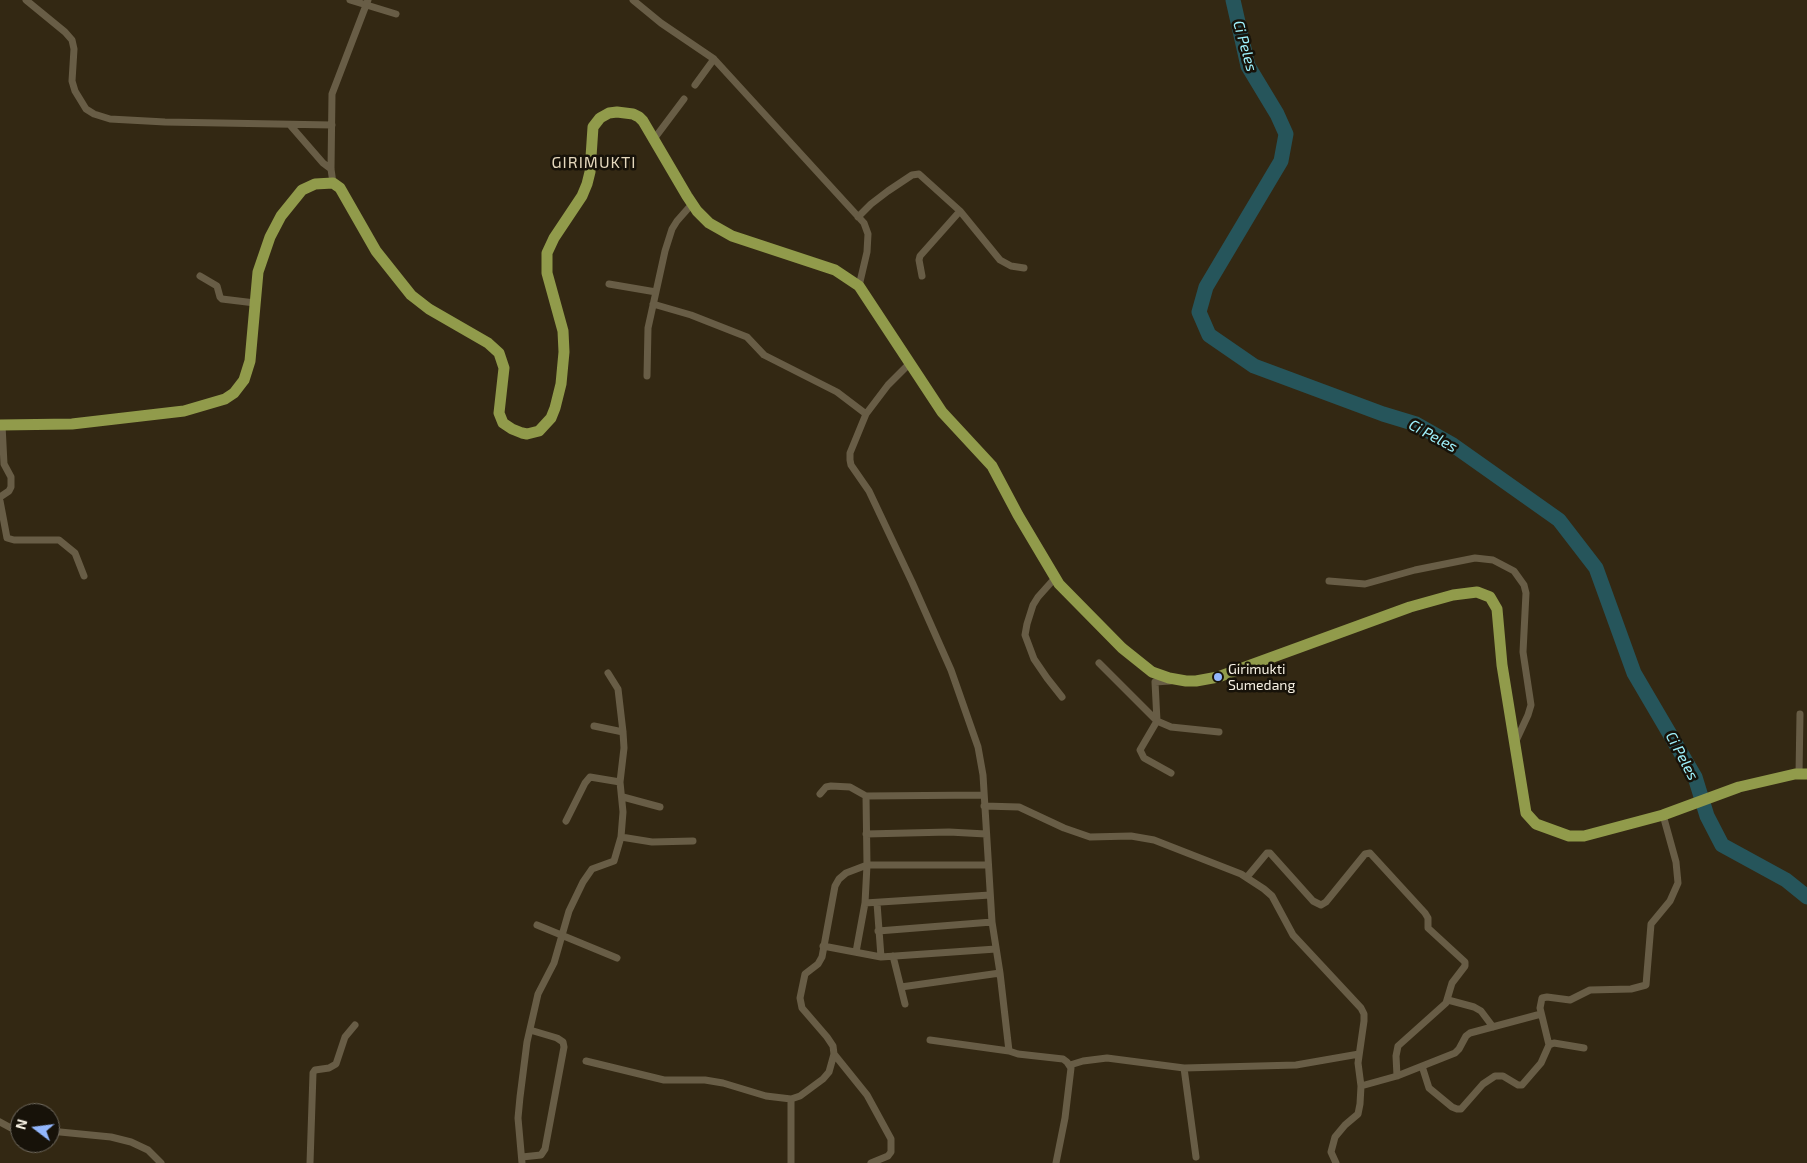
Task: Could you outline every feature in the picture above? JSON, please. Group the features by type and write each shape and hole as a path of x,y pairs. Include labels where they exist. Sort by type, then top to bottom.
{"main road":[{"path":"1,425 72,424 184,410 225,399 239,388 248,370 258,272 262,257 281,216 302,190 315,184 333,183 340,188 376,251 410,295 429,310 488,343 499,353 504,368 499,413 503,423 512,430 527,434 539,431 551,418 555,408 561,384 564,352 563,331 547,273 547,253 554,238 582,196 587,184 590,172 593,127 600,118 609,113 633,114 642,119 692,204 709,223 723,232 835,270 859,286 945,416 992,466 1018,515 1055,578 1067,594 1132,657 1152,672 1174,679 1196,681 1218,677 1410,607 1454,595 1478,592 1490,597 1497,609 1502,665 1526,813 1533,822 1569,836 1584,836 1663,815 1762,781 1803,774"}],"street":[{"path":"26,0 72,40 74,50 72,81 86,109 94,114 110,119 332,125"},
{"path":"350,0 367,2 396,14"},
{"path":"633,0 661,23 714,59 866,226 868,234 865,262 859,286"},
{"path":"333,183 331,169 332,94 367,2"},
{"path":"695,85 714,59"},
{"path":"654,139 684,99"},
{"path":"290,125 323,164 331,169"},
{"path":"858,216 880,196 912,175 920,175 960,211 1000,260 1011,266 1024,268"},
{"path":"647,376 648,328 665,251 672,228 692,204"},
{"path":"922,276 920,256 960,211"},
{"path":"200,276 218,287 220,297 222,298 255,303"},
{"path":"609,284 656,292"},
{"path":"653,304 691,315 747,337 764,355 836,392 866,414"},
{"path":"909,364 888,385 866,414 850,453 850,462 869,491 912,582 951,670 978,747 983,775 992,922 1009,1051"},
{"path":"0,497 12,487 11,477 2,464 1,425"},
{"path":"0,501 8,538 14,540 59,540 75,553 84,576"},
{"path":"1328,581 1365,584 1416,570 1475,558 1493,560 1514,571 1524,585 1526,593 1523,652 1531,705 1528,716 1515,743"},
{"path":"1055,578 1033,605 1027,624 1026,635 1034,659 1046,678 1062,697"},
{"path":"1099,663 1157,721 1171,727 1219,732"},
{"path":"530,1030 557,1038 563,1042 564,1047 546,1148 541,1155 522,1160 518,1118 520,1097 530,1030 538,994 554,963 569,911 583,882 592,869 614,861 621,836 623,797 620,782 624,732 618,689 608,673"},
{"path":"1171,773 1141,754 1142,746 1157,721 1155,682 1174,679"},
{"path":"1800,714 1803,774"},
{"path":"594,726 624,732"},
{"path":"566,821 585,783 590,777 620,782"},
{"path":"820,794 826,787 844,786 866,796 984,796"},
{"path":"856,952 865,903 867,865 866,796"},
{"path":"623,797 660,807"},
{"path":"984,806 1019,807 1064,828 1090,837 1131,836 1154,840 1179,848 1246,877 1272,896 1293,935 1360,1008 1364,1021 1358,1063 1361,1086 1360,1104 1358,1114 1335,1137 1331,1152 1336,1163"},
{"path":"1422,1066 1429,1088 1452,1107 1461,1109 1483,1084 1495,1076 1503,1076 1518,1085 1522,1085 1540,1063 1548,1045 1541,1014 1540,1004 1542,998 1570,1000 1590,990 1630,989 1646,985 1650,924 1670,901 1678,883 1676,862 1663,815"},
{"path":"866,834 949,832 986,834"},
{"path":"621,836 652,842 693,841"},
{"path":"1246,877 1270,852 1313,901 1321,905 1326,902 1365,854 1370,853 1425,913 1428,918 1428,928 1466,963 1452,983 1448,1000 1398,1046 1396,1056 1397,1076"},
{"path":"586,1061 664,1080 723,1082 757,1094 790,1099 809,1091 829,1072 834,1054 833,1046 827,1037 802,1008 800,998 805,974 820,962 835,886 839,879 846,873 867,865 988,865"},
{"path":"865,903 990,895"},
{"path":"876,903 881,957"},
{"path":"878,931 992,922"},
{"path":"537,925 617,958"},
{"path":"823,946 881,957 996,949"},
{"path":"893,956 905,1004"},
{"path":"901,987 1000,973"},
{"path":"1448,1000 1474,1007 1480,1011 1493,1027"},
{"path":"1361,1086 1397,1076 1455,1053 1470,1033 1541,1014"},
{"path":"310,1163 313,1074 315,1070 329,1068 336,1064 345,1037 355,1025"},
{"path":"930,1040 1063,1059 1070,1065 1065,1118 1056,1163"},
{"path":"1548,1045 1584,1048"},
{"path":"834,1054 867,1095 891,1139 891,1152 888,1156 871,1163"},
{"path":"1070,1065 1083,1061 1107,1058 1184,1068 1296,1065 1359,1054"},
{"path":"1184,1068 1196,1156"},
{"path":"790,1099 791,1163"},
{"path":"60,1132 111,1137 131,1142 148,1150 161,1163"}],"waterway":[{"name":"Ci Peles","path":"1233,0 1248,66 1277,114 1286,134 1281,161 1206,287 1199,312 1209,335 1254,366 1383,414 1416,424 1453,445 1559,520 1596,568 1634,673 1695,777 1707,816 1722,845 1786,880 1807,897"}],"place":[{"name":"Girimukti Sumedang","path":"1218,677"}],"district":[{"name":"GIRIMUKTI","path":"594,163"}]}
